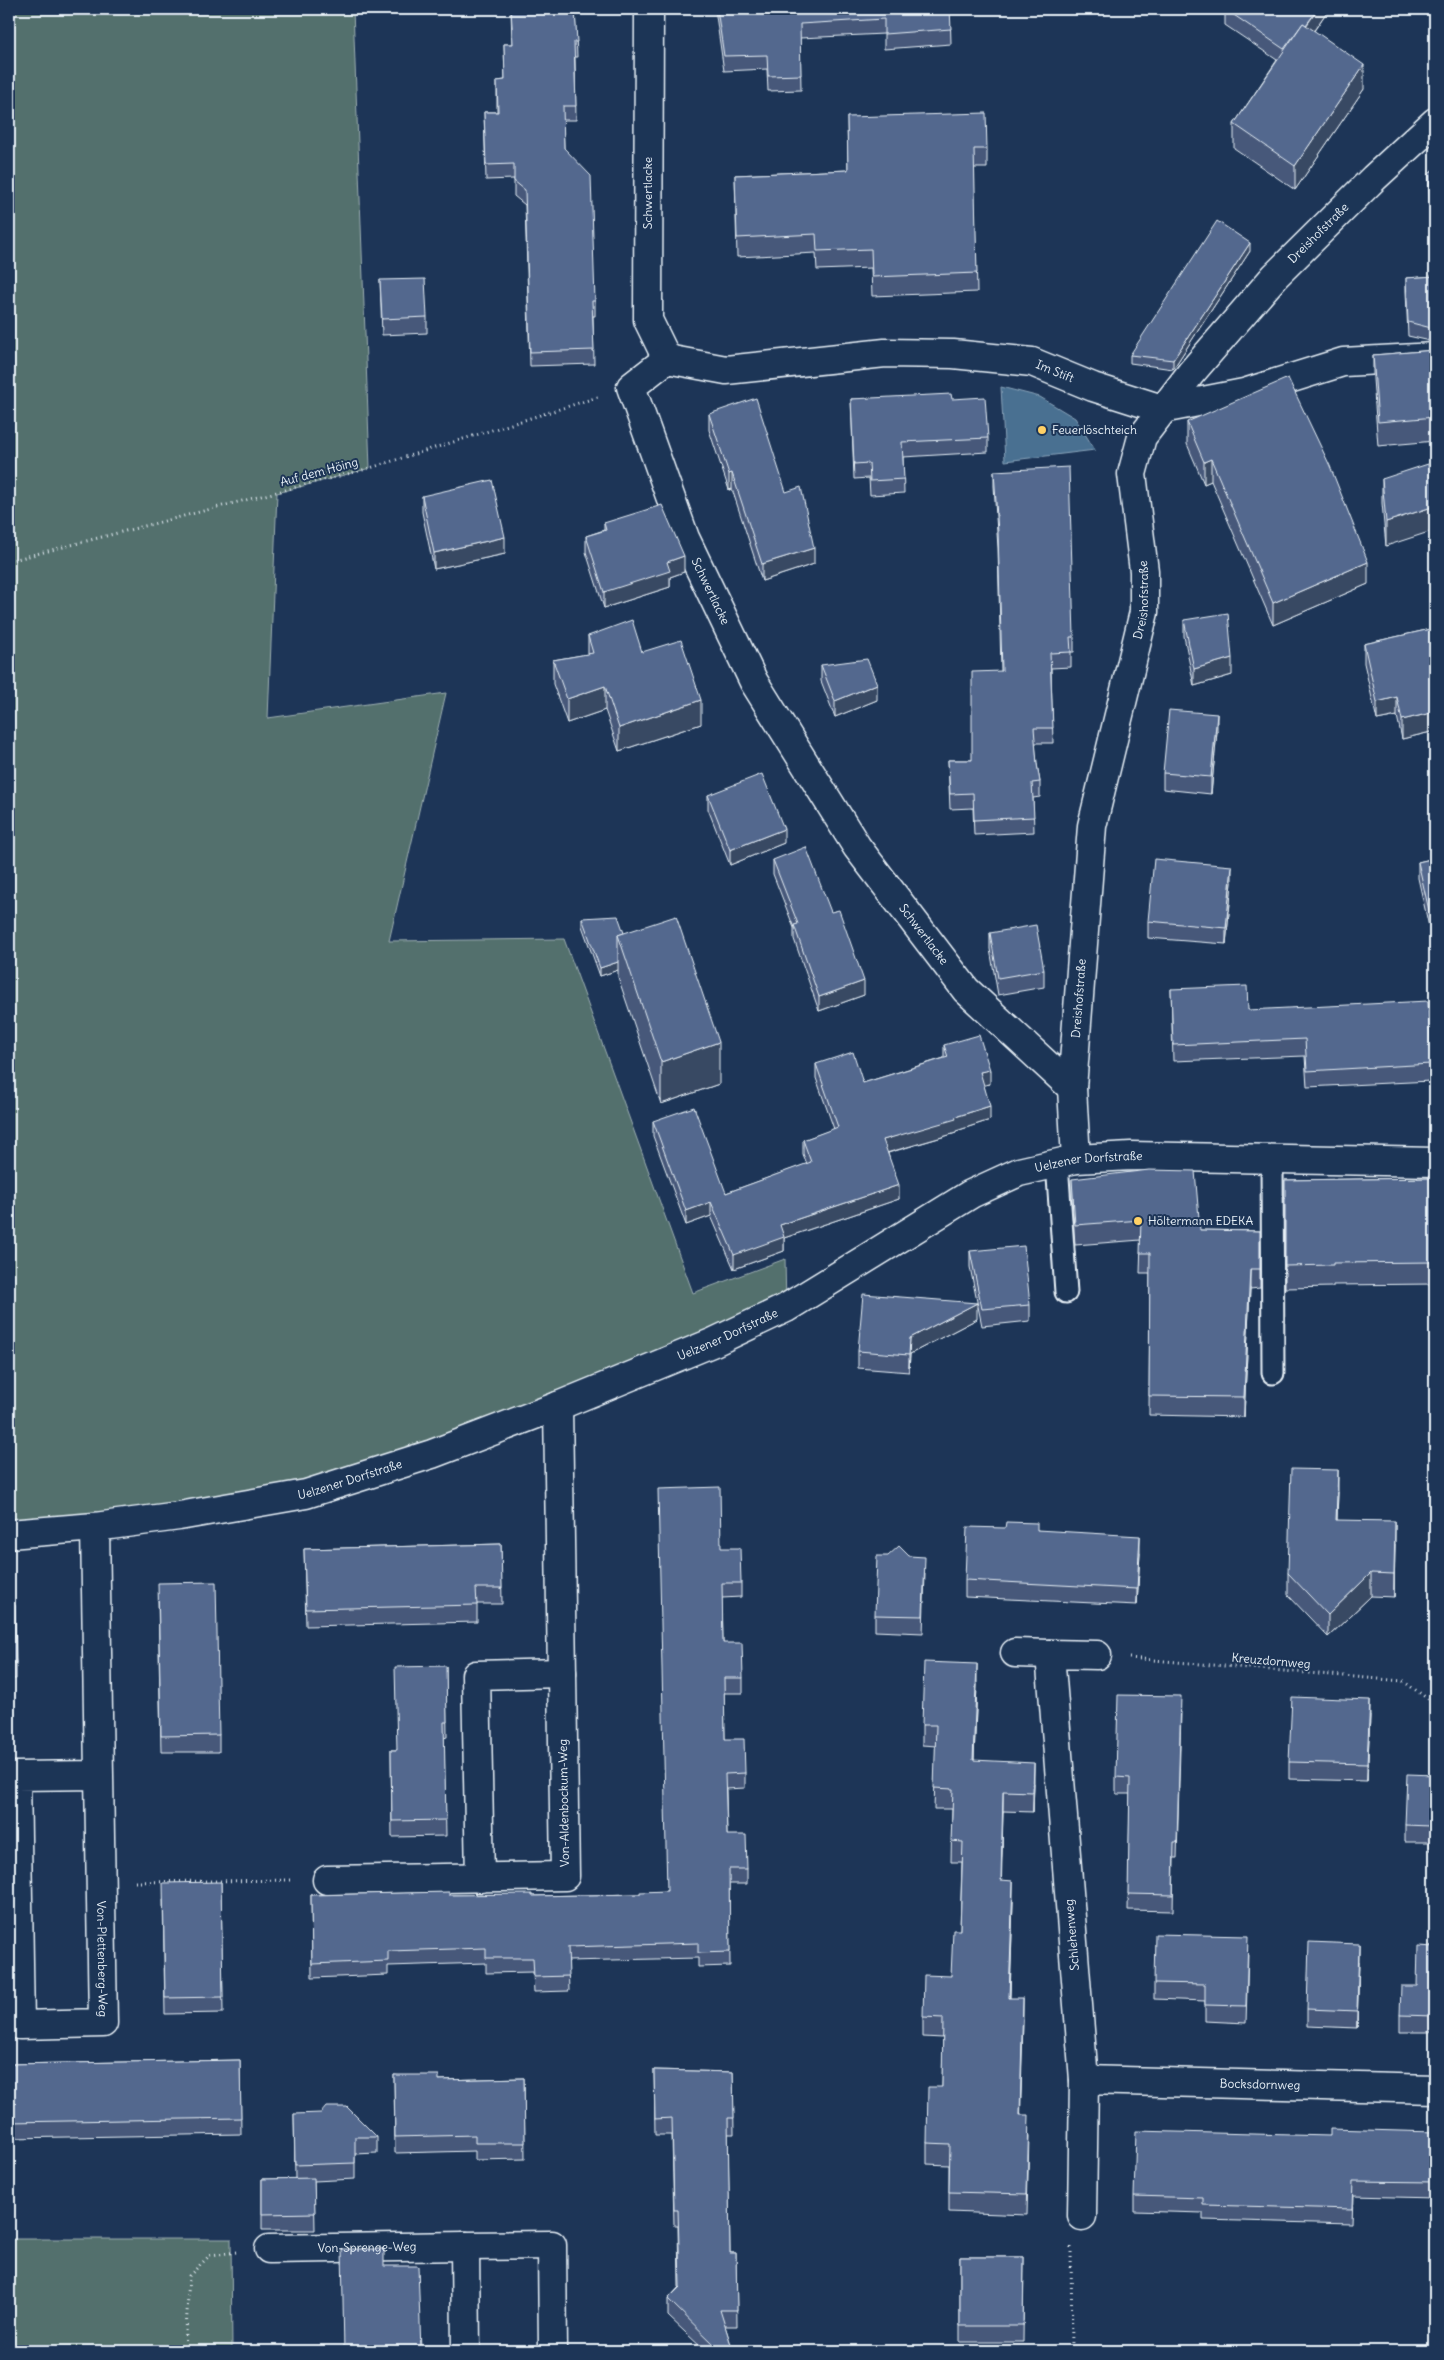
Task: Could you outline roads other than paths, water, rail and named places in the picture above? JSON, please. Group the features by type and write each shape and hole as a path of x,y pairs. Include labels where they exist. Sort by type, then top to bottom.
{"street":[{"name":"Schwertlacke","path":"649,9 648,320 667,359 631,387 685,538 754,682 857,847 966,990 1072,1088"},
{"name":"Dreishofstraße","path":"1066,1161 1092,826 1144,612 1144,571 1132,474 1142,437 1162,410 1275,276 1374,178 1435,122"},
{"name":"Im Stift","path":"667,359 726,370 885,352 973,356 1032,362 1093,388 1162,410 1244,393 1343,362 1435,357"},
{"name":"Uelzener Dorfstraße","path":"9,1534 95,1527 179,1516 306,1494 432,1454 558,1406 714,1342 786,1308 971,1194 1019,1172 1066,1161 1131,1156 1435,1162"},
{"name":"Von-Aldenbockum-Weg","path":"327,1880 566,1876 558,1406"},
{"name":"Von-Plettenberg-Weg","path":"95,1527 101,1882 103,2023 20,2024 13,1776 99,1775"},
{"path":"1015,1653 1097,1655"},
{"name":"Schlehenweg","path":"1050,1654 1084,2080 1082,2216"},
{"path":"480,1878 476,1675 562,1674"},
{"name":"Bocksdornweg","path":"1084,2080 1435,2089"},
{"name":"Von-Sprenge-Weg","path":"269,2249 552,2245 553,2351"},
{"path":"465,2246 466,2351"}],"lane":[{"path":"1272,1158 1273,1374"},
{"path":"1066,1161 1066,1292"}],"water":[{"path":"1001,387 1040,397 1075,418 1095,450 1005,461"}],"place":[{"name":"Feuerlöschteich","path":"1042,430"},
{"name":"Höltermann EDEKA","path":"1138,1221"}]}
